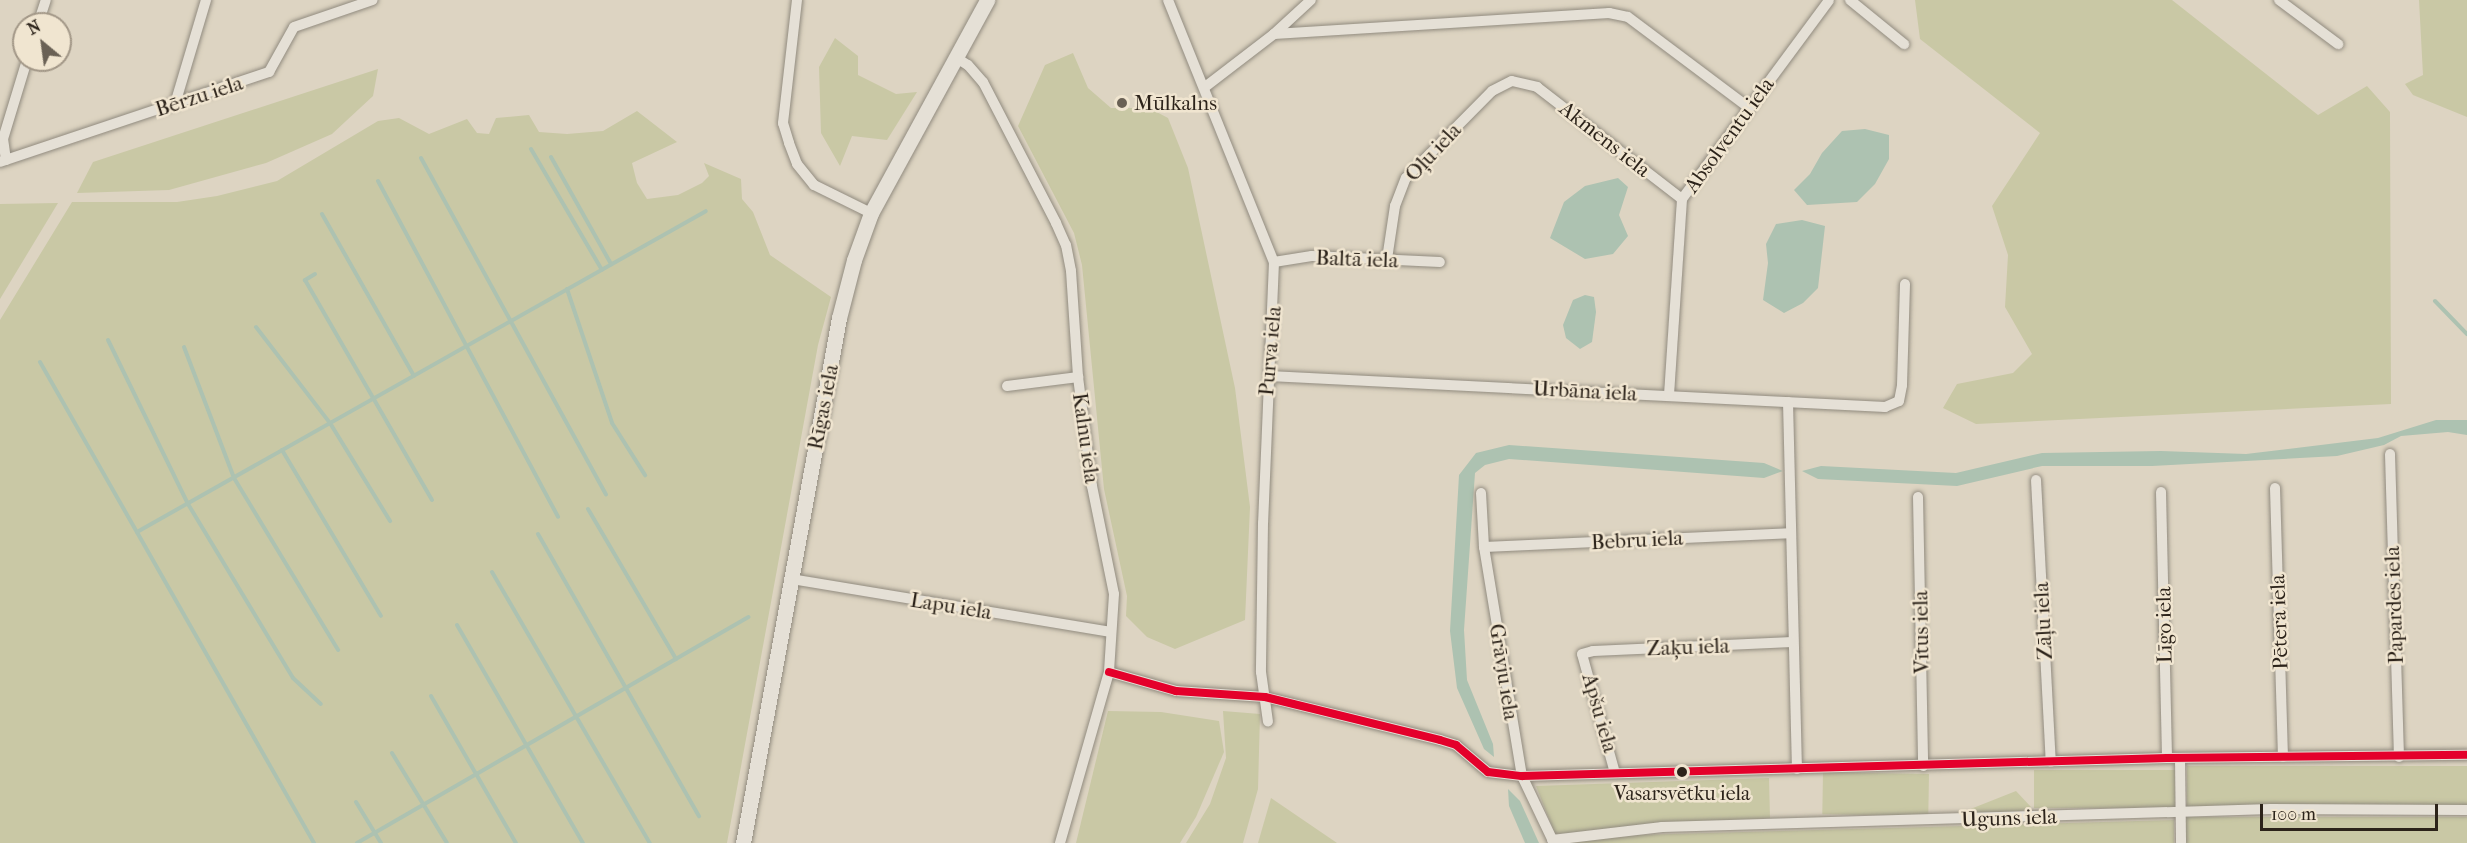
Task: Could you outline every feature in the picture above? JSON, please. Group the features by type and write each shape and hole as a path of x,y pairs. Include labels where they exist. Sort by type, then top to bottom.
{"main road":[{"name":"Rīgas iela","path":"743,843 839,318 871,213 987,0"}],"street":[{"path":"175,104 206,0"},
{"name":"Bērzu iela","path":"3,161 269,72 294,27 373,0"},
{"path":"797,0 783,123 789,143 797,164 814,185 871,213"},
{"name":"Purva iela","path":"1168,0 1274,262 1263,523 1262,672 1268,722"},
{"path":"1205,87 1274,34 1311,0"},
{"name":"Absolventu iela","path":"1669,395 1682,199 1829,0"},
{"path":"1850,0 1904,44"},
{"path":"2279,0 2338,44"},
{"path":"1274,34 1609,13 1628,17 1748,107"},
{"name":"Kalnu iela","path":"955,57 968,64 983,82 1066,245 1078,377 1092,486 1111,571 1109,672 1060,843"},
{"path":"3,161 3,139 23,72"},
{"name":"Oļu iela","path":"1387,259 1395,206 1406,178 1492,91 1512,81 1525,82"},
{"name":"Akmens iela","path":"1525,82 1537,87 1682,199"},
{"name":"Baltā iela","path":"1274,262 1312,256 1440,262"},
{"name":"Urbāna iela","path":"1269,376 1885,407 1899,401 1905,284"},
{"path":"1007,386 1078,377"},
{"path":"1788,402 1797,769"},
{"name":"Papardes iela","path":"2390,454 2399,757"},
{"name":"Zāļu iela","path":"2036,480 2051,762"},
{"name":"Pētera iela","path":"2275,488 2283,757"},
{"name":"Līgo iela","path":"2161,492 2167,758"},
{"name":"Grāvju iela","path":"1481,494 1484,547 1522,776 1553,841"},
{"name":"Vītus iela","path":"1918,497 1923,766"},
{"name":"Bebru iela","path":"1484,547 1790,533"},
{"name":"Lapu iela","path":"791,579 1111,632"},
{"name":"Zaķu iela","path":"1582,654 1593,651 1793,642"},
{"name":"Apšu iela","path":"1582,654 1615,773"},
{"path":"1109,672 1176,691 1265,697 1440,740 1456,745 1488,772 1522,776 2167,758 2467,755"},
{"path":"2180,758 2181,843"},
{"name":"Uguns iela","path":"1553,841 1662,827 2271,809 2467,810"}],"shaded area":[{"path":"1915,0 2172,0 2318,115 2367,86 2390,112 2391,404 1976,424 1943,408 1957,384 2013,373 2032,354 2005,307 2008,255 1992,206 2040,133 1920,39"},
{"path":"2419,0 2467,0 2467,117 2413,95 2405,84 2423,75"},
{"path":"835,38 858,56 858,75 896,94 917,92 887,140 852,136 840,166 821,133 819,67"},
{"path":"1073,53 1088,88 1111,108 1149,108 1168,118 1188,168 1235,388 1250,507 1245,620 1175,649 1147,637 1126,616 1127,596 1104,489 1082,265 1074,233 1018,126 1045,65"},
{"path":"378,69 373,96 332,134 266,163 169,190 77,193 93,162"},
{"path":"637,111 677,142 632,163 637,183 647,199 678,195 702,183 709,176 704,163 741,179 742,199 753,212 770,255 831,297 818,345 727,843 0,843 0,320 72,202 177,202 217,196 277,181 378,121 399,118 429,134 467,119 477,133 489,134 496,118 529,115 539,132 567,134 603,131"},
{"path":"1865,129 1889,135 1889,159 1875,184 1857,202 1807,205 1794,190 1810,174 1822,153 1842,131"},
{"path":"1618,178 1628,187 1619,215 1628,236 1613,254 1585,259 1550,238 1564,202 1585,186"},
{"path":"58,203 0,299 0,204"},
{"path":"1802,220 1825,226 1818,288 1803,303 1784,313 1763,300 1768,263 1766,244 1776,224"},
{"path":"1585,295 1594,297 1596,312 1592,342 1580,349 1566,338 1563,325 1573,300"},
{"path":"2436,420 2467,420 2467,435 2448,432 2401,436 2384,445 2337,456 2152,466 2042,466 1957,486 1818,479 1802,471 1821,466 1956,473 2042,453 2161,451 2246,454 2378,438"},
{"path":"1509,445 1764,463 1783,471 1764,478 1509,459 1485,465 1475,473 1464,630 1467,680 1493,744 1494,757 1484,749 1457,688 1450,631 1459,475 1476,453"},
{"path":"1108,711 1161,712 1219,721 1224,752 1196,817 1180,843 1076,843"},
{"path":"1223,711 1260,714 1258,789 1243,843 1186,843 1210,804 1226,758"},
{"path":"2187,766 2467,766 2467,807 2187,807"},
{"path":"2034,770 2175,770 2175,808 2034,808"},
{"path":"1823,772 1929,774 1928,816 1822,814"},
{"path":"1769,778 1770,818 1555,834 1536,786"},
{"path":"1508,789 1520,801 1539,843 1525,843 1509,806"},
{"path":"2016,791 2031,807 1996,821 1996,825 2174,820 2174,843 1566,843 1635,835 1964,826 1963,812"},
{"path":"1271,798 1337,843 1258,843"},
{"path":"2185,817 2467,817 2467,843 2185,843"}],"waterway":[{"path":"531,149 602,270"},
{"path":"551,157 611,264"},
{"path":"421,158 606,494"},
{"path":"378,181 558,517"},
{"path":"137,532 706,211"},
{"path":"322,214 414,376"},
{"path":"315,274 305,280 432,500"},
{"path":"567,289 612,423 645,475"},
{"path":"2435,301 2467,334"},
{"path":"256,327 330,423 390,521"},
{"path":"108,340 188,504 293,678 321,704"},
{"path":"184,347 234,478 338,650"},
{"path":"40,362 314,843"},
{"path":"282,450 381,616"},
{"path":"588,509 676,659"},
{"path":"538,534 699,816"},
{"path":"492,572 650,843"},
{"path":"357,843 749,617"},
{"path":"457,625 583,843"},
{"path":"431,696 516,843"},
{"path":"392,753 447,843"},
{"path":"356,802 381,843"}],"transit line":[{"path":"1109,672 1176,691 1265,697 1440,740 1456,745 1488,772 1522,776 2167,758 2467,755"}],"place":[{"name":"Mūlkalns","path":"1122,103"},
{"name":"Vasarsvētku iela","path":"1682,772"}]}
